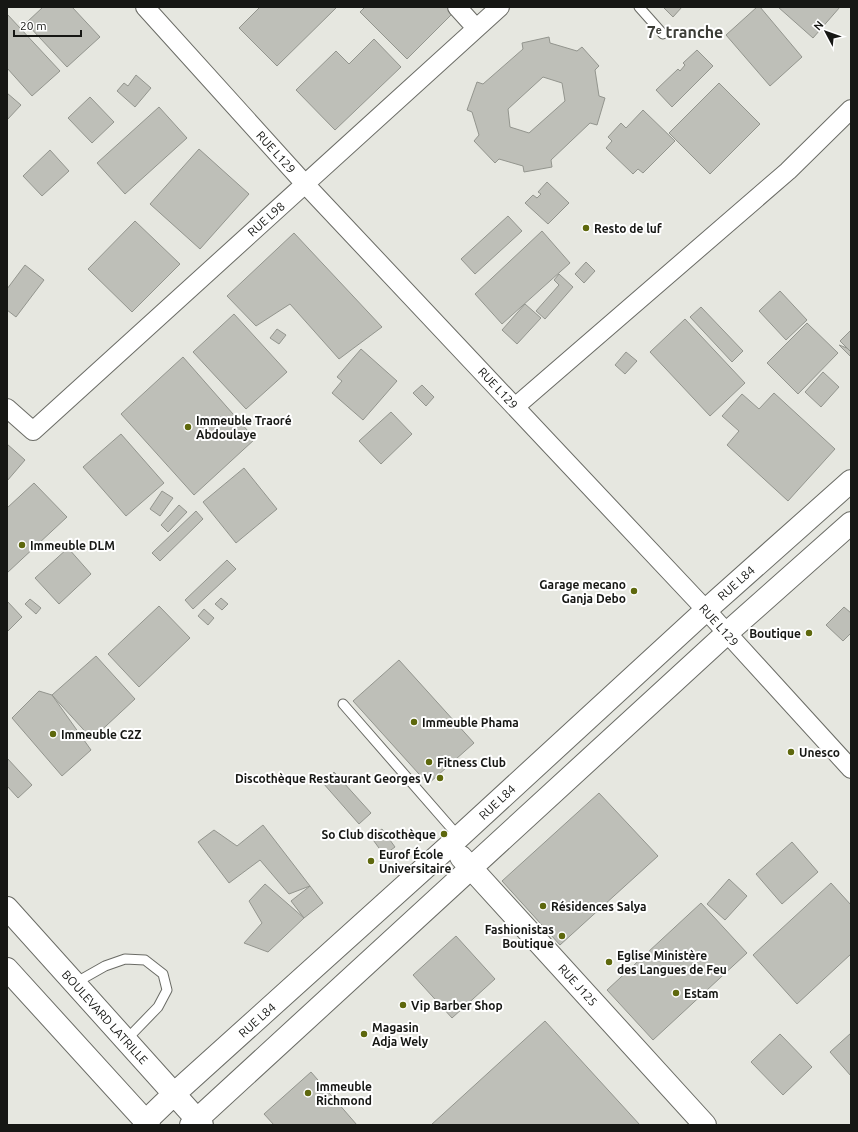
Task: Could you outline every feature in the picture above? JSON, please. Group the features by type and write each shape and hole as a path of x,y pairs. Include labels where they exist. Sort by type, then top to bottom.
{"main road":[{"name":"RUE L84","path":"147,1124 174,1094 455,841 706,610 851,481"},
{"path":"197,1123 471,868 727,633 851,524"},
{"name":"RUE J125","path":"455,841 471,868 705,1125"},
{"name":"BOULEVARD LATRILLE","path":"7,908 174,1094 197,1123"},
{"path":"7,969 147,1124"}],"street":[{"name":"RUE L129","path":"145,7 305,184 706,610 851,770"},
{"path":"458,7 476,28"},
{"name":"RUE L98","path":"7,408 33,431 500,7"},
{"path":"515,407 788,171 851,109"}],"lane":[{"path":"639,7 663,34"},
{"path":"343,704 455,841"},
{"path":"75,983 105,966 125,959 146,960 163,974 167,990 158,1006 126,1040"}],"building":[{"path":"43,7 72,7 100,37 67,67 26,23"},
{"path":"260,7 337,7 277,66 239,28"},
{"path":"365,7 447,7 453,13 407,59 360,12"},
{"path":"663,7 682,7 673,17"},
{"path":"757,7 760,7 802,57 770,86 726,35"},
{"path":"778,7 840,7 813,38"},
{"path":"7,14 60,71 32,96 7,68"},
{"path":"549,37 550,43 577,51 582,47 599,66 595,70 599,96 605,98 597,125 590,123 551,160 552,167 524,172 523,166 499,159 495,163 474,141 479,135 472,112 467,110 477,82 483,84 523,49 522,43","holes":["543,77 562,83 565,101 529,133 510,127 508,109"]},
{"path":"374,39 401,67 335,130 296,90 336,51 349,64"},
{"path":"697,50 713,66 672,107 656,90 678,69 680,71 685,65 683,63"},
{"path":"136,75 151,88 135,107 117,91 124,83 128,86"},
{"path":"719,83 760,124 710,174 669,133"},
{"path":"7,93 21,105 7,120"},
{"path":"90,97 114,122 92,143 68,118"},
{"path":"159,107 187,138 125,194 97,163"},
{"path":"643,110 675,141 643,173 638,169 633,174 606,148 612,141 608,137 621,123 626,128"},
{"path":"199,149 249,194 200,249 150,204"},
{"path":"50,150 69,171 42,196 23,176"},
{"path":"547,182 569,203 548,224 525,203 533,195 537,198 541,194 538,192"},
{"path":"508,216 522,231 475,274 461,259"},
{"path":"135,221 180,264 132,312 88,269"},
{"path":"542,231 570,263 502,324 475,294"},
{"path":"294,233 382,327 339,359 290,304 256,326 227,296"},
{"path":"586,262 595,271 584,283 575,274"},
{"path":"25,265 44,280 16,317 7,310 7,289"},
{"path":"559,274 573,287 545,319 536,311 559,285 554,280"},
{"path":"780,291 807,320 786,340 759,311"},
{"path":"525,304 541,318 517,344 502,330"},
{"path":"701,307 743,351 732,362 690,317"},
{"path":"234,314 287,372 246,409 193,352"},
{"path":"685,319 745,383 710,416 650,352"},
{"path":"807,323 838,353 798,394 767,363"},
{"path":"277,329 286,335 279,344 270,338"},
{"path":"851,330 851,352 840,341"},
{"path":"839,345 847,348 851,352 851,357"},
{"path":"361,349 397,381 363,420 332,393 342,381 337,377"},
{"path":"626,352 637,361 625,374 615,365"},
{"name":"Immeuble Traoré Abdoulaye","path":"183,357 255,439 194,495 121,414"},
{"path":"823,372 839,387 821,407 805,392"},
{"path":"422,385 434,397 426,406 413,393"},
{"path":"774,393 835,449 788,501 727,445 739,431 722,416 742,394 759,409"},
{"path":"391,412 412,434 381,464 359,441"},
{"path":"121,434 164,483 126,516 83,467"},
{"path":"7,444 25,460 7,481"},
{"path":"244,468 277,509 236,543 203,502"},
{"name":"Immeuble DLM","path":"34,483 67,517 7,573 7,508"},
{"path":"162,491 173,498 160,516 150,509"},
{"path":"179,505 187,512 168,532 161,525"},
{"path":"196,511 203,519 160,561 152,553"},
{"path":"68,548 91,574 59,604 35,578"},
{"path":"227,560 236,569 193,609 185,600"},
{"path":"221,598 228,604 222,610 215,604"},
{"path":"30,599 41,608 36,614 25,604"},
{"path":"7,601 22,617 7,632"},
{"path":"159,606 190,638 139,687 108,654"},
{"path":"844,607 851,613 851,633 843,641 826,625"},
{"path":"204,609 214,618 208,625 198,616"},
{"path":"96,656 135,699 92,739 52,695"},
{"name":"Immeuble Phama","path":"399,660 474,743 428,784 353,701"},
{"name":"Immeuble C2Z","path":"39,691 52,695 91,750 62,776 12,718"},
{"path":"7,758 32,785 18,798 7,786"},
{"path":"334,772 371,813 359,824 323,783"},
{"path":"599,793 658,856 560,945 502,881"},
{"path":"263,825 310,886 289,894 260,860 229,883 198,842 214,830 237,846"},
{"path":"382,829 395,847 384,855 371,837"},
{"path":"792,842 818,872 782,904 756,874"},
{"path":"729,879 747,896 725,920 707,904"},
{"path":"831,883 851,905 851,954 797,1004 753,955"},
{"path":"265,884 304,918 268,952 244,943 262,923 249,901"},
{"path":"310,886 323,903 304,918 291,901"},
{"path":"701,903 747,953 653,1040 607,990"},
{"path":"456,936 495,979 452,1018 413,975"},
{"path":"545,1021 640,1125 431,1125"},
{"path":"851,1033 851,1076 830,1052"},
{"path":"780,1034 812,1067 783,1095 751,1062"},
{"name":"Immeuble Richmond","path":"311,1072 357,1125 274,1125 264,1114"}],"place":[{"name":"Resto de luf","path":"586,228"},
{"name":"Immeuble Traoré Abdoulaye","path":"188,427"},
{"name":"Immeuble DLM","path":"22,545"},
{"name":"Garage mecano Ganja Debo","path":"634,591"},
{"name":"Boutique","path":"809,633"},
{"name":"Immeuble Phama","path":"414,722"},
{"name":"Immeuble C2Z","path":"53,734"},
{"name":"Unesco","path":"791,752"},
{"name":"Fitness Club","path":"429,762"},
{"name":"Discothèque Restaurant Georges V","path":"440,778"},
{"name":"So Club discothèque","path":"444,834"},
{"name":"Eurof École Universitaire","path":"371,861"},
{"name":"Résidences Salya","path":"543,906"},
{"name":"Fashionistas Boutique","path":"562,936"},
{"name":"Eglise Ministère des Langues de Feu","path":"609,962"},
{"name":"Estam","path":"676,993"},
{"name":"Vip Barber Shop","path":"403,1005"},
{"name":"Magasin Adja Wely","path":"364,1034"},
{"name":"Immeuble Richmond","path":"308,1093"}],"district":[{"name":"7ᵉ tranche","path":"685,32"}]}
